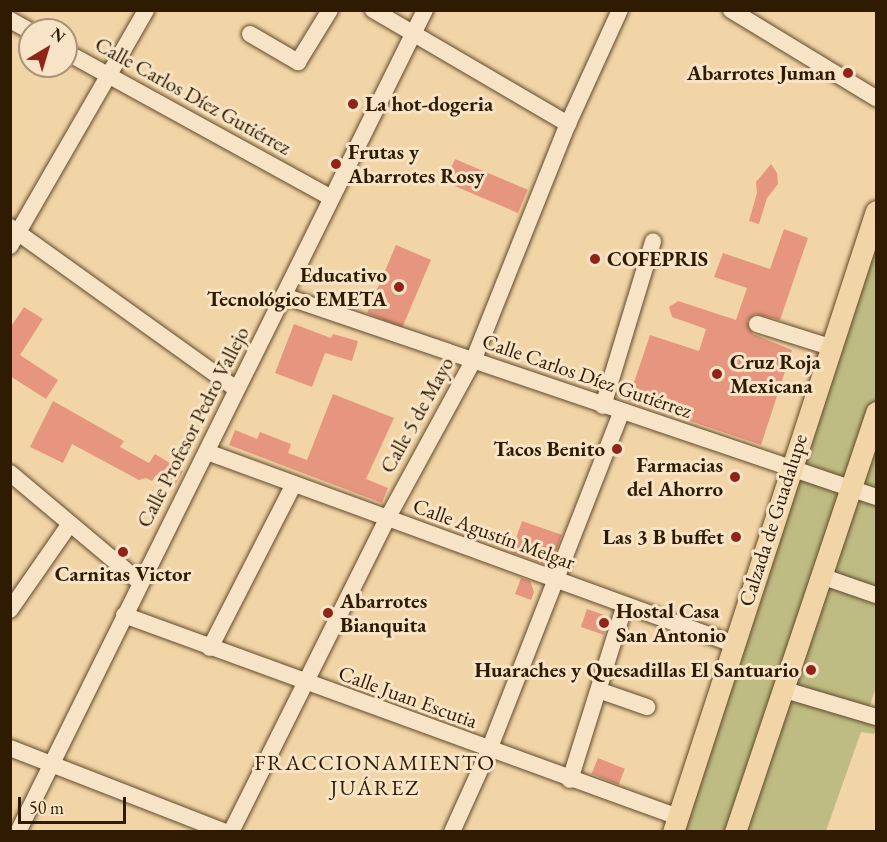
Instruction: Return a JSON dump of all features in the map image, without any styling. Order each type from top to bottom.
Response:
[{"type":"main road","name":"Calzada de Guadalupe","points":[[676,824],[876,210]]},
{"type":"main road","points":[[735,831],[785,690],[849,488],[876,412]]},
{"type":"street","points":[[146,10],[13,235],[236,389]]},
{"type":"street","points":[[250,34],[298,62],[330,10]]},
{"type":"street","points":[[373,10],[568,124]]},
{"type":"street","name":"Calle Profesor Pedro Vallejo","points":[[18,831],[284,296],[330,197],[425,10]]},
{"type":"street","name":"Calle 5 de Mayo","points":[[231,831],[387,519],[473,361],[568,124],[620,10]]},
{"type":"street","points":[[731,10],[876,98]]},
{"type":"street","name":"Calle Carlos Díez Gutiérrez","points":[[78,59],[330,197]]},
{"type":"street","points":[[603,406],[653,241]]},
{"type":"street","name":"Calle Carlos Díez Gutiérrez","points":[[284,296],[621,413],[791,466],[876,496]]},
{"type":"street","points":[[757,324],[830,347]]},
{"type":"street","points":[[452,831],[489,750],[621,413]]},
{"type":"street","name":"Calle Agustín Melgar","points":[[207,452],[733,644]]},
{"type":"street","points":[[11,474],[69,525],[140,582]]},
{"type":"street","points":[[210,648],[294,484]]},
{"type":"street","points":[[10,610],[69,525]]},
{"type":"street","points":[[822,576],[876,595]]},
{"type":"street","points":[[570,780],[601,691],[625,605]]},
{"type":"street","name":"Calle Juan Escutia","points":[[124,615],[305,684],[570,780],[676,824]]},
{"type":"street","points":[[785,690],[876,717]]},
{"type":"street","points":[[601,691],[647,708]]},
{"type":"street","points":[[10,748],[225,831]]},
{"type":"shaded area","points":[[876,244],[876,687],[867,714],[785,690],[730,831],[681,832]]},
{"type":"shaded area","points":[[787,694],[876,722],[876,729],[874,734],[861,732],[826,831],[745,832]]},
{"type":"building","points":[[455,159],[528,190],[518,213],[445,182]]},
{"type":"building","points":[[771,164],[777,173],[778,184],[767,198],[759,224],[749,221],[757,193],[756,182]]},
{"type":"building","name":"Cruz Roja Mexicana","points":[[784,229],[808,238],[780,320],[755,314],[747,321],[753,334],[792,350],[761,445],[628,400],[650,335],[699,351],[706,329],[672,317],[669,307],[678,301],[736,320],[747,288],[714,277],[723,253],[770,269]]},
{"type":"building","name":"Educativo Tecnológico EMETA","points":[[396,245],[431,260],[402,328],[367,313]]},
{"type":"building","points":[[24,307],[43,319],[20,355],[58,380],[46,399],[10,376],[10,328]]},
{"type":"building","points":[[294,324],[331,338],[333,334],[358,341],[352,361],[325,353],[312,387],[275,373]]},
{"type":"building","points":[[333,394],[394,418],[366,479],[388,488],[382,503],[229,445],[235,430],[257,439],[260,432],[291,444],[288,453],[307,460]]},
{"type":"building","points":[[53,401],[124,441],[120,447],[149,463],[155,454],[183,471],[175,485],[156,475],[152,481],[146,478],[139,480],[72,444],[63,463],[30,447]]},
{"type":"building","points":[[522,521],[562,535],[551,566],[511,552]]},
{"type":"building","points":[[521,578],[530,581],[534,592],[531,600],[515,594]]},
{"type":"building","name":"Hostal Casa San Antonio","points":[[587,609],[610,617],[604,635],[581,627]]},
{"type":"building","points":[[598,758],[625,769],[619,785],[592,774]]},
{"type":"place","name":"Abarrotes Juman","points":[[848,73]]},
{"type":"place","name":"La hot-dogeria","points":[[353,104]]},
{"type":"place","name":"Frutas y Abarrotes Rosy","points":[[336,164]]},
{"type":"place","name":"COFEPRIS","points":[[595,259]]},
{"type":"place","name":"Educativo Tecnológico EMETA","points":[[399,287]]},
{"type":"place","name":"Cruz Roja Mexicana","points":[[717,374]]},
{"type":"place","name":"Tacos Benito","points":[[617,449]]},
{"type":"place","name":"Farmacias del Ahorro","points":[[735,477]]},
{"type":"place","name":"Las 3 B buffet","points":[[736,537]]},
{"type":"place","name":"Carnitas Victor","points":[[123,552]]},
{"type":"place","name":"Abarrotes Bianquita","points":[[328,613]]},
{"type":"place","name":"Hostal Casa San Antonio","points":[[604,623]]},
{"type":"place","name":"Huaraches y Quesadillas El Santuario","points":[[811,670]]},
{"type":"district","name":"FRACCIONAMIENTO JUÁREZ","points":[[375,774]]}]
